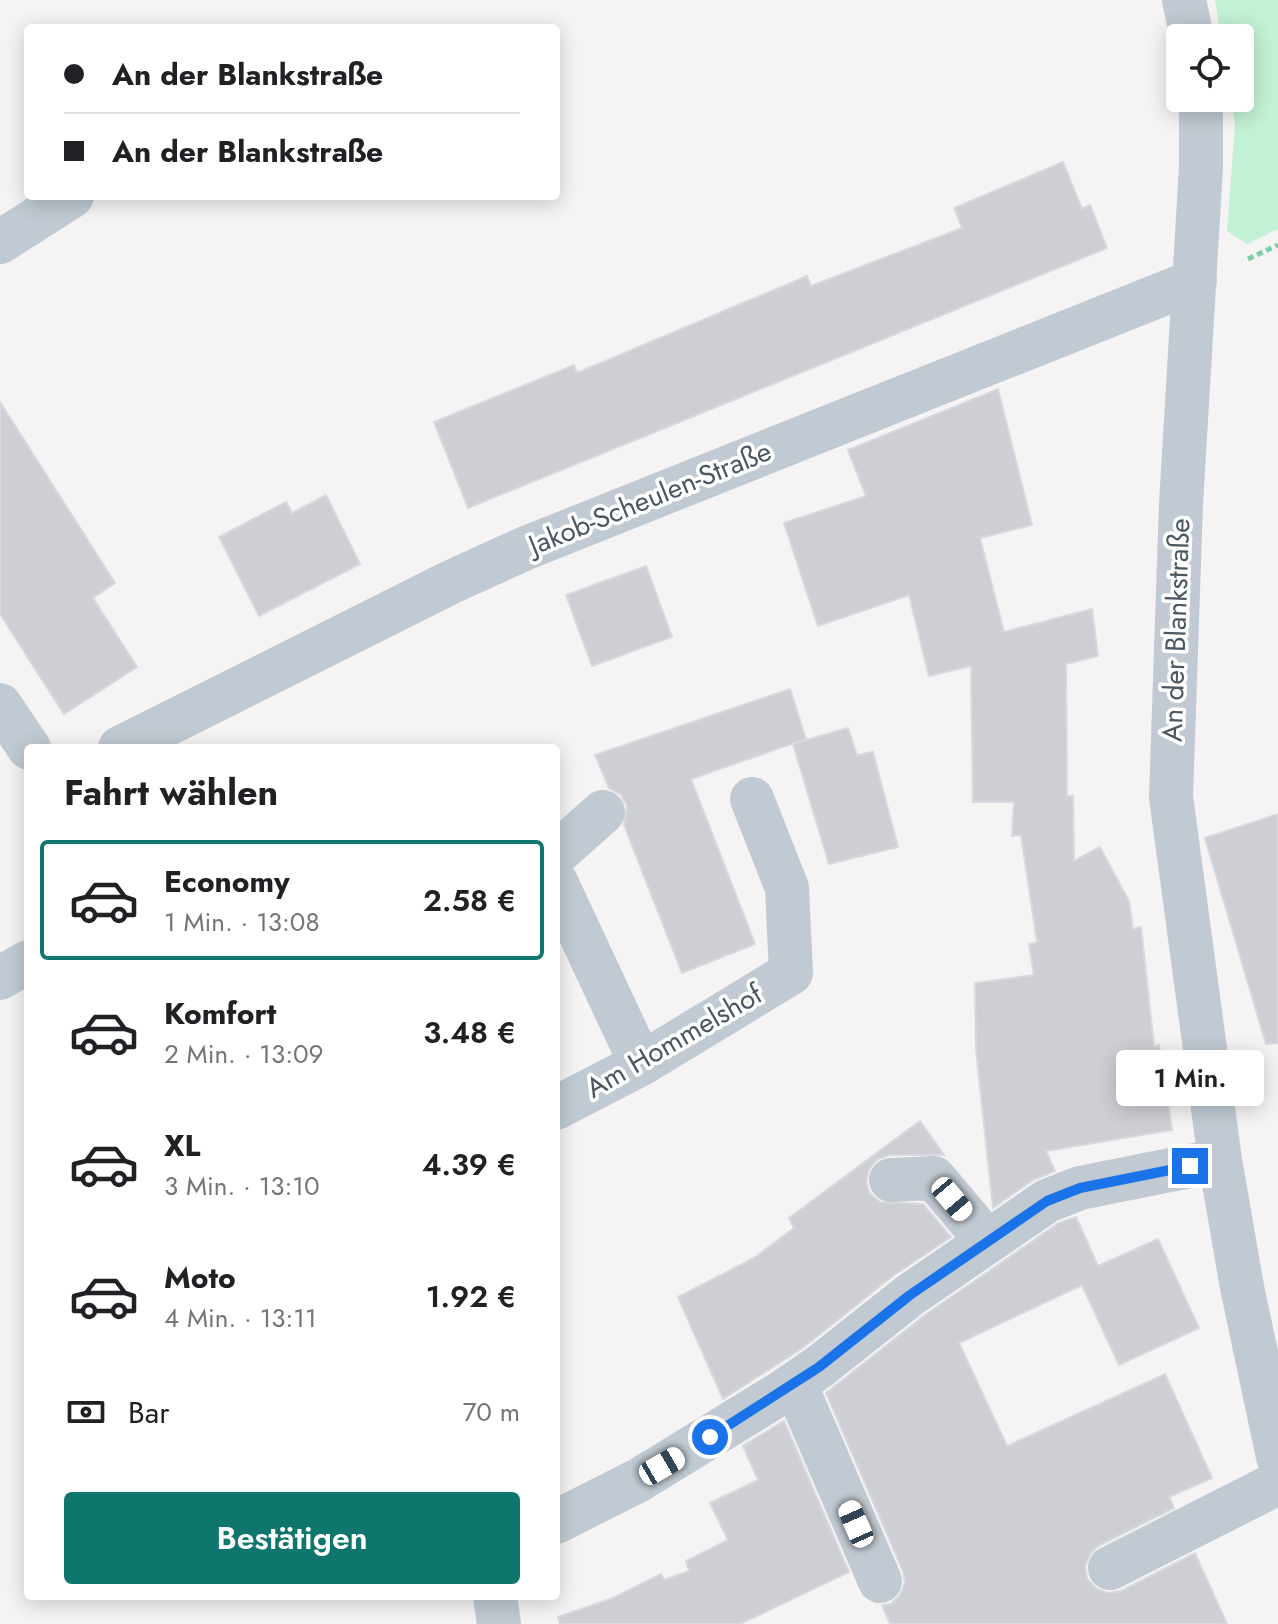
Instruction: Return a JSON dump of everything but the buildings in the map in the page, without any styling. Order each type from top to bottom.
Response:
[{"type":"street","points":[[1184,0],[1189,24]]},
{"type":"street","name":"An der Blankstraße","points":[[1202,112],[1181,504],[1171,797],[1220,1160],[1242,1287],[1276,1435]]},
{"type":"street","points":[[0,242],[66,200]]},
{"type":"street","name":"Jakob-Scheulen-Straße","points":[[128,744],[434,590],[526,548],[1195,281]]},
{"type":"street","points":[[0,705],[26,744]]},
{"type":"street","name":"Am Hommelshof","points":[[560,1106],[641,1064],[791,973],[787,888],[752,799]]},
{"type":"street","points":[[560,850],[603,812]]},
{"type":"street","points":[[560,891],[641,1064]]},
{"type":"street","points":[[0,978],[24,964]]},
{"type":"street","points":[[560,1520],[686,1453],[795,1384],[910,1295],[1047,1201],[1072,1191],[1220,1160]]},
{"type":"street","points":[[891,1180],[934,1178],[987,1241]]},
{"type":"street","points":[[795,1384],[880,1581]]},
{"type":"street","points":[[1110,1568],[1278,1483]]},
{"type":"street","points":[[496,1600],[499,1624]]},
{"type":"green space","points":[[1215,0],[1278,0],[1278,229],[1247,244],[1227,231],[1235,125],[1233,112],[1254,112],[1254,24],[1219,24]]},
{"type":"route","points":[[710,1437],[819,1367],[874,1321],[1047,1201],[1080,1188],[1190,1166]]}]
